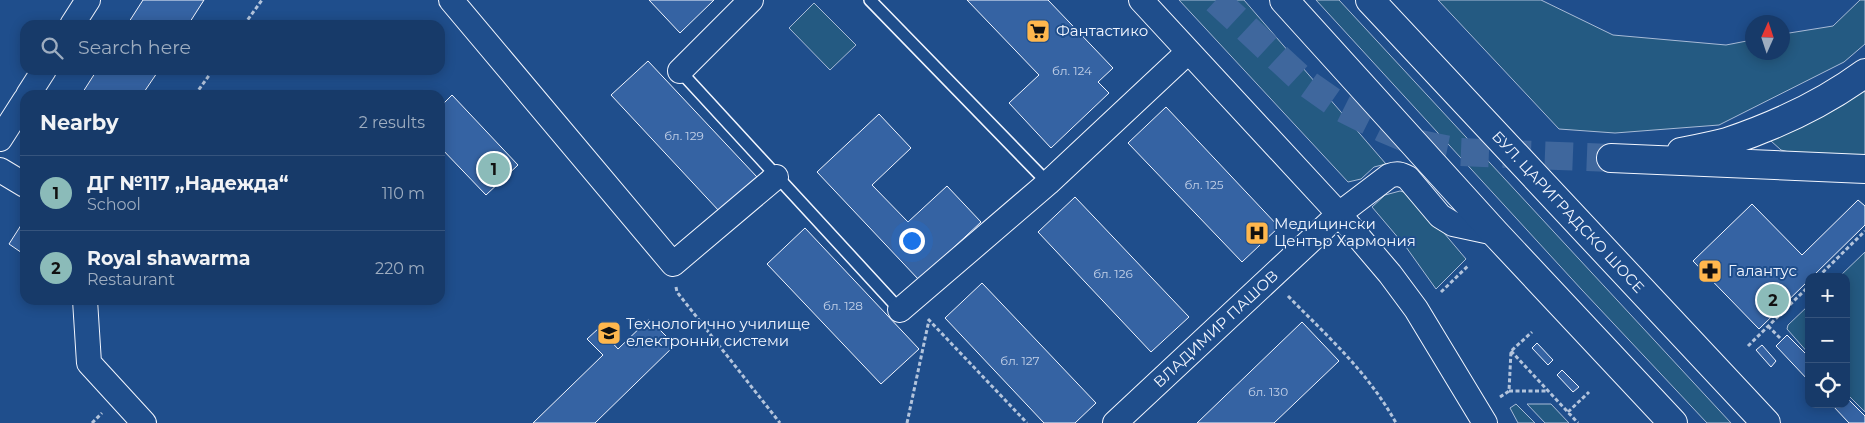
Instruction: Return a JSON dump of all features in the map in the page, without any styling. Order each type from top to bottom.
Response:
[{"type":"highway","points":[[1284,0],[1495,233],[1673,423]]},
{"type":"highway","name":"БУЛ. ЦАРИГРАДСКО ШОСЕ","points":[[1370,0],[1766,423]]},
{"type":"highway","points":[[1648,160],[1726,142],[1782,120],[1844,88],[1865,73]]},
{"type":"highway","points":[[1611,158],[1865,170]]},
{"type":"street","points":[[75,20],[88,0]]},
{"type":"street","points":[[451,0],[673,264],[776,177]]},
{"type":"street","points":[[680,72],[751,0]]},
{"type":"street","points":[[1141,0],[1339,214],[1390,274],[1416,309],[1485,423]]},
{"type":"street","points":[[905,305],[1048,183],[1188,52]]},
{"type":"street","points":[[31,90],[41,75]]},
{"type":"street","points":[[0,139],[20,108]]},
{"type":"street","points":[[0,170],[20,182]]},
{"type":"street","name":"ВЛАДИМИР ПАШОВ","points":[[1115,423],[1339,214],[1389,176],[1396,173],[1403,174],[1440,216],[1452,224],[1495,233]]},
{"type":"street","points":[[85,305],[89,363],[144,423]]},
{"type":"lane","points":[[870,0],[1048,183]]},
{"type":"lane","points":[[680,72],[776,177],[905,305]]},
{"type":"path","points":[[248,20],[262,0]]},
{"type":"path","points":[[199,90],[209,75]]},
{"type":"path","points":[[1822,273],[1865,231]]},
{"type":"path","points":[[673,264],[677,292],[780,423]]},
{"type":"path","points":[[1441,292],[1469,265]]},
{"type":"path","points":[[1270,278],[1354,363],[1382,399],[1396,423]]},
{"type":"path","points":[[1748,346],[1805,290]]},
{"type":"path","points":[[905,305],[929,320],[1028,423]]},
{"type":"path","points":[[906,423],[929,320]]},
{"type":"path","points":[[1768,326],[1782,340]]},
{"type":"path","points":[[1509,391],[1511,351],[1532,332]]},
{"type":"path","points":[[1511,351],[1578,423]]},
{"type":"path","points":[[1500,396],[1509,391],[1549,391]]},
{"type":"path","points":[[1568,412],[1589,392]]},
{"type":"shaded area","points":[[1179,0],[1244,0],[1386,164],[1374,167],[1361,179],[1348,182]]},
{"type":"shaded area","points":[[1316,0],[1339,0],[1731,423],[1707,423],[1582,290]]},
{"type":"shaded area","points":[[1438,0],[1541,0],[1613,35],[1726,45],[1745,41],[1745,60],[1790,60],[1790,33],[1833,26],[1860,0],[1865,0],[1865,44],[1844,62],[1719,125],[1615,133],[1559,129]]},
{"type":"shaded area","points":[[814,3],[856,45],[830,70],[789,28]]},
{"type":"shaded area","points":[[1865,89],[1865,156],[1789,152],[1781,150],[1771,141],[1772,139]]},
{"type":"shaded area","points":[[1400,191],[1411,194],[1466,259],[1436,289],[1406,247],[1372,207],[1385,195]]},
{"type":"shaded area","points":[[1865,252],[1865,412],[1850,397],[1850,273],[1843,273]]},
{"type":"shaded area","points":[[1805,309],[1805,349],[1787,329],[1788,325]]},
{"type":"shaded area","points":[[1516,404],[1535,423],[1518,423],[1510,408]]},
{"type":"shaded area","points":[[1527,404],[1551,404],[1569,423],[1545,423]]},
{"type":"building","points":[[143,0],[204,0],[191,20],[130,20]]},
{"type":"building","points":[[649,0],[714,0],[680,33]]},
{"type":"building","points":[[967,0],[1048,0],[1113,68],[1098,82],[1109,93],[1051,148],[1009,103],[1039,75]]},
{"type":"building","points":[[648,61],[757,177],[720,212],[611,95]]},
{"type":"building","points":[[94,75],[156,75],[145,90],[84,90]]},
{"type":"building","points":[[452,95],[518,165],[486,195],[445,152],[445,102]]},
{"type":"building","points":[[1166,107],[1279,227],[1242,262],[1128,143]]},
{"type":"building","points":[[879,114],[911,148],[872,185],[908,222],[947,186],[981,222],[919,280],[817,172]]},
{"type":"building","points":[[1075,197],[1189,317],[1151,352],[1038,232]]},
{"type":"building","points":[[1858,200],[1865,206],[1865,225],[1816,273],[1805,273],[1805,284],[1759,329],[1693,261],[1752,204],[1802,255]]},
{"type":"building","points":[[20,227],[20,252],[9,244]]},
{"type":"building","points":[[805,228],[919,349],[881,384],[767,264]]},
{"type":"building","points":[[982,283],[1096,403],[1075,423],[1044,423],[945,318]]},
{"type":"building","points":[[649,319],[675,345],[595,423],[533,423],[603,355],[587,339],[599,328],[618,349]]},
{"type":"building","points":[[1302,322],[1339,361],[1274,423],[1197,423]]},
{"type":"building","points":[[1787,335],[1805,353],[1805,377],[1776,346]]},
{"type":"building","points":[[1537,343],[1553,360],[1548,365],[1532,348]]},
{"type":"building","points":[[1762,345],[1776,361],[1771,367],[1756,350]]},
{"type":"building","points":[[1562,370],[1579,387],[1573,392],[1557,375]]},
{"type":"building","points":[[1850,401],[1865,416],[1865,423],[1849,423],[1835,408],[1850,408]]},
{"type":"tunnel","points":[[1216,0],[1302,80],[1342,108],[1420,144],[1459,152],[1611,158]]},
{"type":"place","name":"Фантастико","points":[[1038,31]]},
{"type":"place","name":"ДГ №117 „Надежда“","points":[[494,169]]},
{"type":"place","name":"Медицински Център Хармония","points":[[1257,233]]},
{"type":"place","name":"Галантус","points":[[1710,271]]},
{"type":"place","name":"Royal shawarma","points":[[1773,300]]},
{"type":"place","name":"Технологично училище електронни системи","points":[[609,333]]}]
